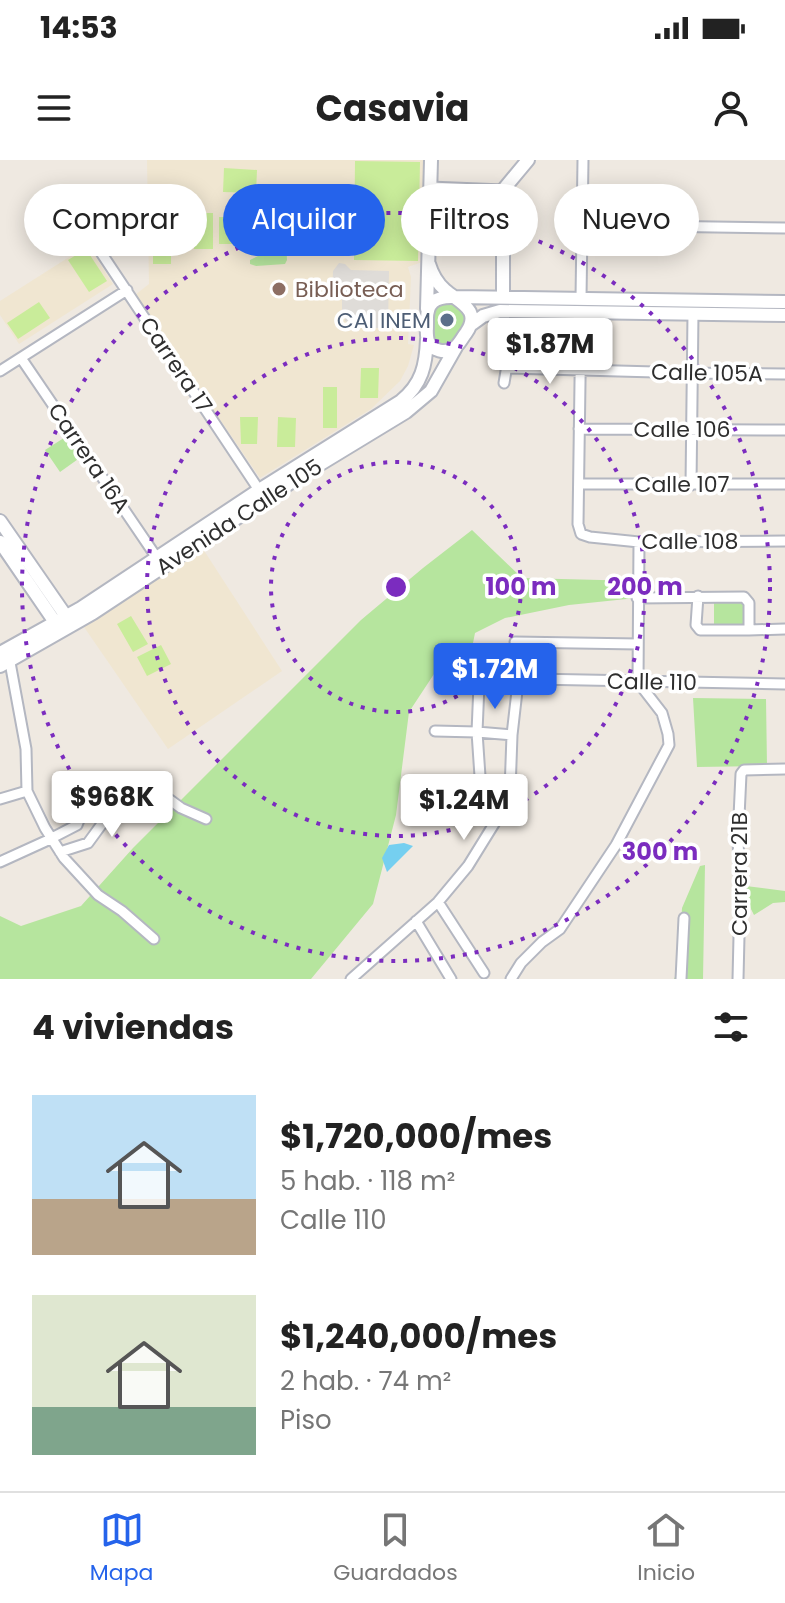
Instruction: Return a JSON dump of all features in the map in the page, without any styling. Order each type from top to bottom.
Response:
[{"type":"main road","points":[[430,184],[431,160]]},
{"type":"main road","points":[[508,184],[528,160]]},
{"type":"main road","points":[[429,256],[427,339],[439,351],[456,347],[472,324],[483,316],[500,311],[581,305],[785,302]]},
{"type":"main road","points":[[503,256],[503,297]]},
{"type":"main road","points":[[429,264],[437,281],[467,308],[472,324]]},
{"type":"main road","points":[[427,312],[434,301],[445,297],[503,297],[693,313],[785,315]]},
{"type":"main road","name":"Avenida Calle 105","points":[[4,657],[64,624],[259,490],[406,397],[423,373],[427,339]]},
{"type":"main road","name":"Avenida Calle 105","points":[[64,624],[93,613],[299,477],[406,412],[431,391],[456,347]]},
{"type":"main road","points":[[0,521],[64,624]]},
{"type":"main road","points":[[0,542],[64,624]]},
{"type":"street","points":[[583,160],[583,184]]},
{"type":"street","points":[[699,227],[785,228]]},
{"type":"street","name":"Carrera 17","points":[[104,256],[259,490]]},
{"type":"street","points":[[579,484],[582,256]]},
{"type":"street","points":[[0,371],[127,290]]},
{"type":"street","points":[[691,485],[693,313]]},
{"type":"street","name":"Carrera 16A","points":[[21,358],[157,558]]},
{"type":"street","name":"Calle 105A","points":[[504,383],[508,368],[785,374]]},
{"type":"street","name":"Calle 106","points":[[579,429],[785,430]]},
{"type":"street","name":"Calle 107","points":[[579,484],[785,484]]},
{"type":"street","name":"Calle 108","points":[[579,484],[578,524],[581,534],[586,537],[639,542],[785,541]]},
{"type":"street","points":[[511,979],[521,963],[560,929],[616,845],[669,745],[662,713],[638,682],[639,542]]},
{"type":"street","points":[[698,596],[696,625],[700,630],[785,629]]},
{"type":"street","points":[[637,598],[744,597],[749,603],[749,630]]},
{"type":"street","points":[[515,642],[638,644]]},
{"type":"street","points":[[4,657],[26,749],[27,791],[50,839],[98,895],[154,939]]},
{"type":"street","name":"Calle 110","points":[[512,735],[517,691],[525,681],[534,679],[785,684]]},
{"type":"street","points":[[479,685],[477,732],[481,791]]},
{"type":"street","points":[[351,979],[438,902],[468,866],[502,811],[510,791],[512,735],[435,731]]},
{"type":"street","name":"Carrera 21B","points":[[738,979],[741,774],[744,770],[785,769]]},
{"type":"street","points":[[60,852],[88,843],[134,780],[144,781],[181,808],[206,819]]},
{"type":"street","points":[[0,799],[27,791]]},
{"type":"street","points":[[0,862],[78,822],[76,797]]},
{"type":"street","points":[[438,902],[484,973]]},
{"type":"street","points":[[681,979],[684,918]]},
{"type":"street","points":[[416,921],[451,979]]},
{"type":"shaded area","points":[[147,160],[424,160],[424,184],[401,184],[401,256],[422,256],[422,262],[408,267],[411,277],[408,344],[414,345],[400,381],[371,409],[260,478],[135,295],[149,284],[149,256],[207,256],[207,184],[147,184]]},
{"type":"shaded area","points":[[71,256],[95,256],[113,284],[19,344],[0,315],[0,301]]},
{"type":"shaded area","points":[[339,263],[351,270],[389,271],[388,328],[348,328],[342,298],[332,298],[333,271]]},
{"type":"shaded area","points":[[203,549],[282,671],[168,749],[84,627]]},
{"type":"green space","points":[[355,161],[420,162],[420,184],[401,184],[401,256],[418,256],[418,261],[354,260],[354,256],[385,256],[385,184],[355,184]]},
{"type":"green space","points":[[224,168],[257,170],[256,184],[223,184]]},
{"type":"green space","points":[[207,213],[213,213],[213,249],[207,249]]},
{"type":"green space","points":[[219,217],[223,217],[223,244],[219,244]]},
{"type":"green space","points":[[75,256],[91,256],[107,281],[89,292],[68,260]]},
{"type":"green space","points":[[153,256],[171,256],[171,264],[153,264]]},
{"type":"green space","points":[[258,256],[287,256],[287,260],[285,264],[256,266],[250,264],[250,260]]},
{"type":"green space","points":[[39,302],[50,318],[18,339],[7,323]]},
{"type":"green space","points":[[451,302],[459,305],[465,323],[455,342],[440,347],[432,334],[433,307]]},
{"type":"green space","points":[[361,368],[379,368],[378,398],[360,398]]},
{"type":"green space","points":[[323,387],[337,387],[337,428],[323,428]]},
{"type":"green space","points":[[240,417],[258,417],[257,444],[241,444]]},
{"type":"green space","points":[[278,417],[296,418],[295,447],[277,447]]},
{"type":"green space","points":[[67,436],[81,457],[60,472],[45,450]]},
{"type":"green space","points":[[472,530],[522,578],[640,581],[636,598],[569,605],[505,618],[475,633],[468,668],[434,674],[409,712],[396,815],[373,904],[311,979],[0,979],[0,916],[21,926],[81,906],[133,848],[361,620]]},
{"type":"green space","points":[[714,596],[747,597],[747,629],[714,629]]},
{"type":"green space","points":[[131,616],[148,644],[133,652],[117,624]]},
{"type":"green space","points":[[161,645],[171,664],[147,676],[137,657]]},
{"type":"green space","points":[[693,698],[766,699],[767,766],[697,767]]},
{"type":"green space","points":[[705,865],[703,979],[674,979],[678,971],[682,908],[700,866]]},
{"type":"green space","points":[[746,886],[785,891],[785,902],[773,903],[754,915],[747,901]]},
{"type":"water","points":[[404,843],[413,846],[387,872],[382,858],[389,845]]},
{"type":"place","name":"Biblioteca","points":[[279,289]]},
{"type":"place","name":"CAI INEM","points":[[447,320]]}]
